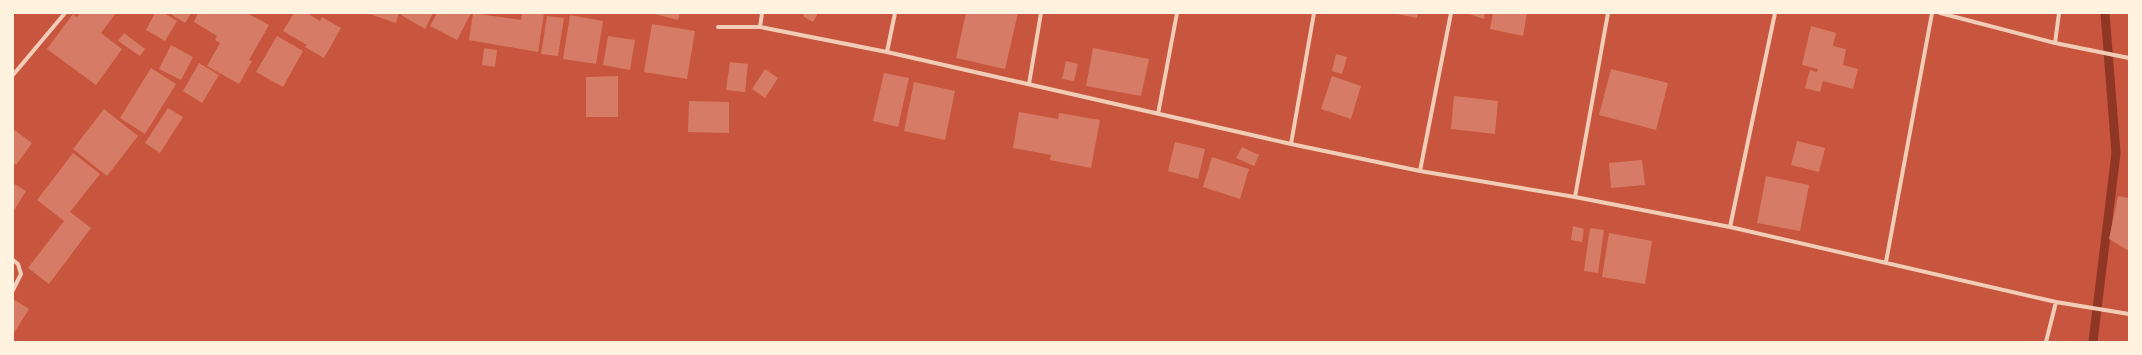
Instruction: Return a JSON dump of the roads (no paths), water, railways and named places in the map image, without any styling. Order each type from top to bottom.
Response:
[{"type":"street","points":[[13,75],[65,13]]},
{"type":"street","points":[[760,27],[762,13]]},
{"type":"street","points":[[887,52],[895,13]]},
{"type":"street","points":[[1029,84],[1041,13]]},
{"type":"street","points":[[1158,114],[1177,13]]},
{"type":"street","points":[[1291,144],[1314,13]]},
{"type":"street","points":[[1420,171],[1451,13]]},
{"type":"street","points":[[1575,197],[1608,13]]},
{"type":"street","points":[[1730,227],[1775,13]]},
{"type":"street","points":[[1886,262],[1932,13]]},
{"type":"street","points":[[1940,13],[2054,43],[2129,58]]},
{"type":"street","points":[[2054,43],[2059,13]]},
{"type":"street","points":[[718,27],[760,27],[887,52],[1291,144],[1420,171],[1575,197],[1730,227],[2056,302],[2129,314]]},
{"type":"street","points":[[13,260],[18,264],[21,274],[13,290]]},
{"type":"street","points":[[2046,342],[2056,302]]},
{"type":"waterway","points":[[2093,342],[2116,153],[2105,13]]}]
